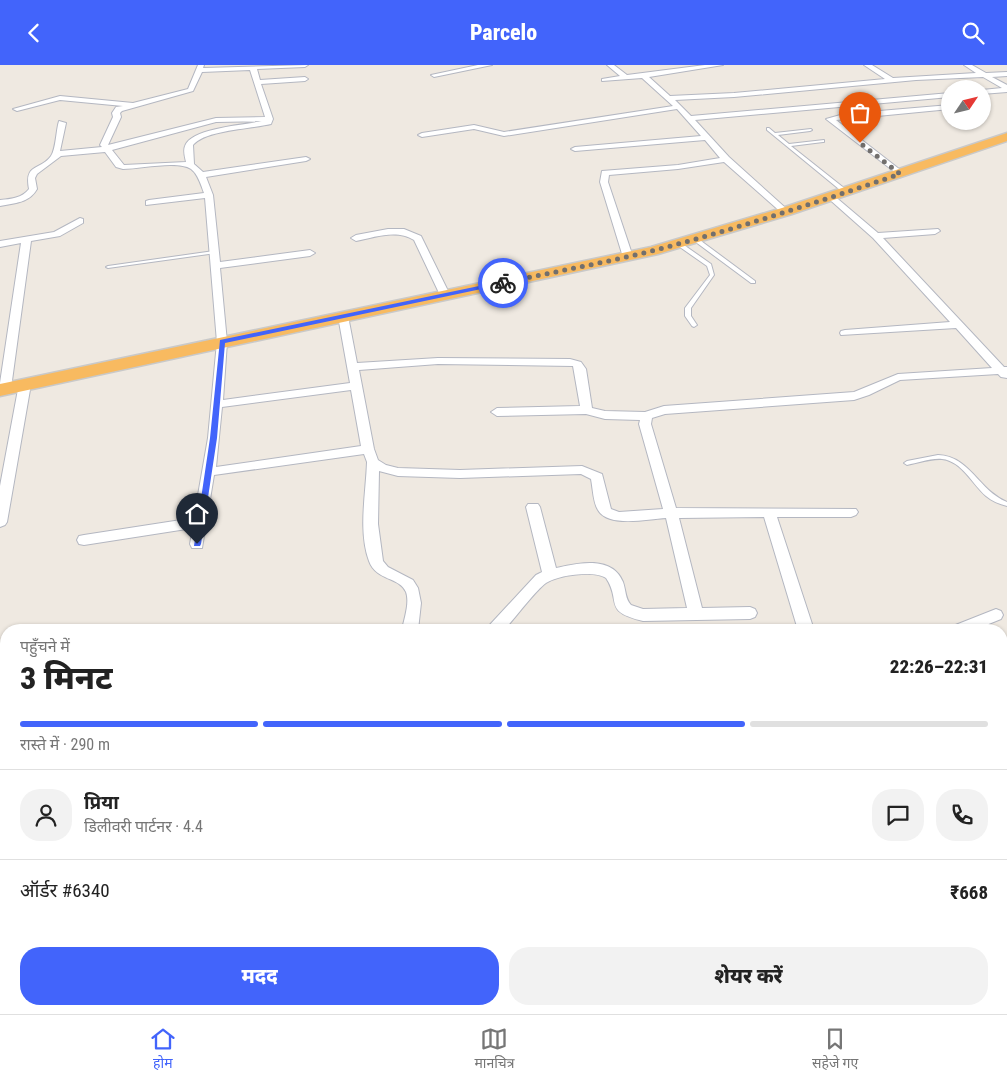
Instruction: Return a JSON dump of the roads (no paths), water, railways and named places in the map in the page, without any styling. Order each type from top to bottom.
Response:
[{"type":"highway","points":[[3,389],[628,257],[786,212],[1007,137]]},
{"type":"street","points":[[197,544],[218,404],[222,342],[209,195],[200,175],[190,165],[123,167],[104,145],[119,109],[133,104],[186,93],[193,87],[200,68],[253,68],[304,65]]},
{"type":"street","points":[[437,65],[446,72]]},
{"type":"street","points":[[434,75],[486,65]]},
{"type":"street","points":[[610,65],[625,77]]},
{"type":"street","points":[[604,80],[720,65]]},
{"type":"street","points":[[868,66],[882,65]]},
{"type":"street","points":[[967,65],[1007,89]]},
{"type":"street","points":[[868,66],[918,97],[933,109]]},
{"type":"street","points":[[253,68],[269,119]]},
{"type":"street","points":[[670,98],[729,96],[892,80],[1007,74]]},
{"type":"street","points":[[646,75],[645,78],[680,107],[726,159],[786,212]]},
{"type":"street","points":[[257,82],[305,79]]},
{"type":"street","points":[[991,91],[1007,89]]},
{"type":"street","points":[[689,118],[941,96]]},
{"type":"street","points":[[17,109],[60,98],[133,104]]},
{"type":"street","points":[[422,135],[474,127],[491,133],[504,134],[680,107]]},
{"type":"street","points":[[900,174],[830,119],[844,116],[941,108]]},
{"type":"street","points":[[0,203],[28,196],[33,189],[31,178],[33,173],[55,157],[69,152],[106,149],[203,122],[228,119],[269,119]]},
{"type":"street","points":[[190,165],[189,145],[192,141],[211,133],[263,124],[269,119]]},
{"type":"street","points":[[55,157],[62,123]]},
{"type":"street","points":[[575,149],[706,138]]},
{"type":"street","points":[[200,175],[306,159]]},
{"type":"street","points":[[628,257],[604,182],[605,173],[678,167],[726,159]]},
{"type":"street","points":[[149,203],[209,195]]},
{"type":"street","points":[[839,195],[1005,373]]},
{"type":"street","points":[[0,244],[26,241],[57,234],[80,221]]},
{"type":"street","points":[[876,236],[935,231]]},
{"type":"street","points":[[356,238],[395,233],[413,235],[418,239],[445,295]]},
{"type":"street","points":[[3,389],[26,241]]},
{"type":"street","points":[[215,266],[310,253]]},
{"type":"street","points":[[343,316],[370,455],[372,537],[377,563],[382,572],[404,582],[412,588],[414,601],[411,624]]},
{"type":"street","points":[[845,333],[959,325]]},
{"type":"street","points":[[354,367],[447,361],[570,361],[580,369],[586,410]]},
{"type":"street","points":[[497,412],[586,410],[604,415],[646,416],[664,410],[854,396],[866,393],[886,381],[898,377],[1005,373]]},
{"type":"street","points":[[0,522],[24,384]]},
{"type":"street","points":[[218,404],[357,386]]},
{"type":"street","points":[[646,416],[645,424],[671,513],[696,614]]},
{"type":"street","points":[[208,473],[370,455]]},
{"type":"street","points":[[370,455],[382,468],[398,473],[582,470],[596,477],[603,507],[611,515],[618,517],[671,513],[851,512]]},
{"type":"street","points":[[533,507],[550,574]]},
{"type":"street","points":[[769,512],[804,624]]},
{"type":"street","points":[[84,540],[201,522]]},
{"type":"street","points":[[501,624],[541,579],[550,574],[590,569],[607,570],[613,576],[623,609],[631,613],[643,615],[750,613]]},
{"type":"street","points":[[973,624],[996,615]]},
{"type":"lane","points":[[768,129],[839,195]]},
{"type":"lane","points":[[774,134],[810,130]]},
{"type":"lane","points":[[787,145],[823,141]]},
{"type":"lane","points":[[687,241],[753,282]]},
{"type":"lane","points":[[687,241],[712,269],[712,275],[688,308],[688,316],[694,325]]},
{"type":"lane","points":[[108,267],[214,251]]},
{"type":"lane","points":[[907,463],[941,456],[951,458],[959,463],[986,494],[1007,504]]}]
